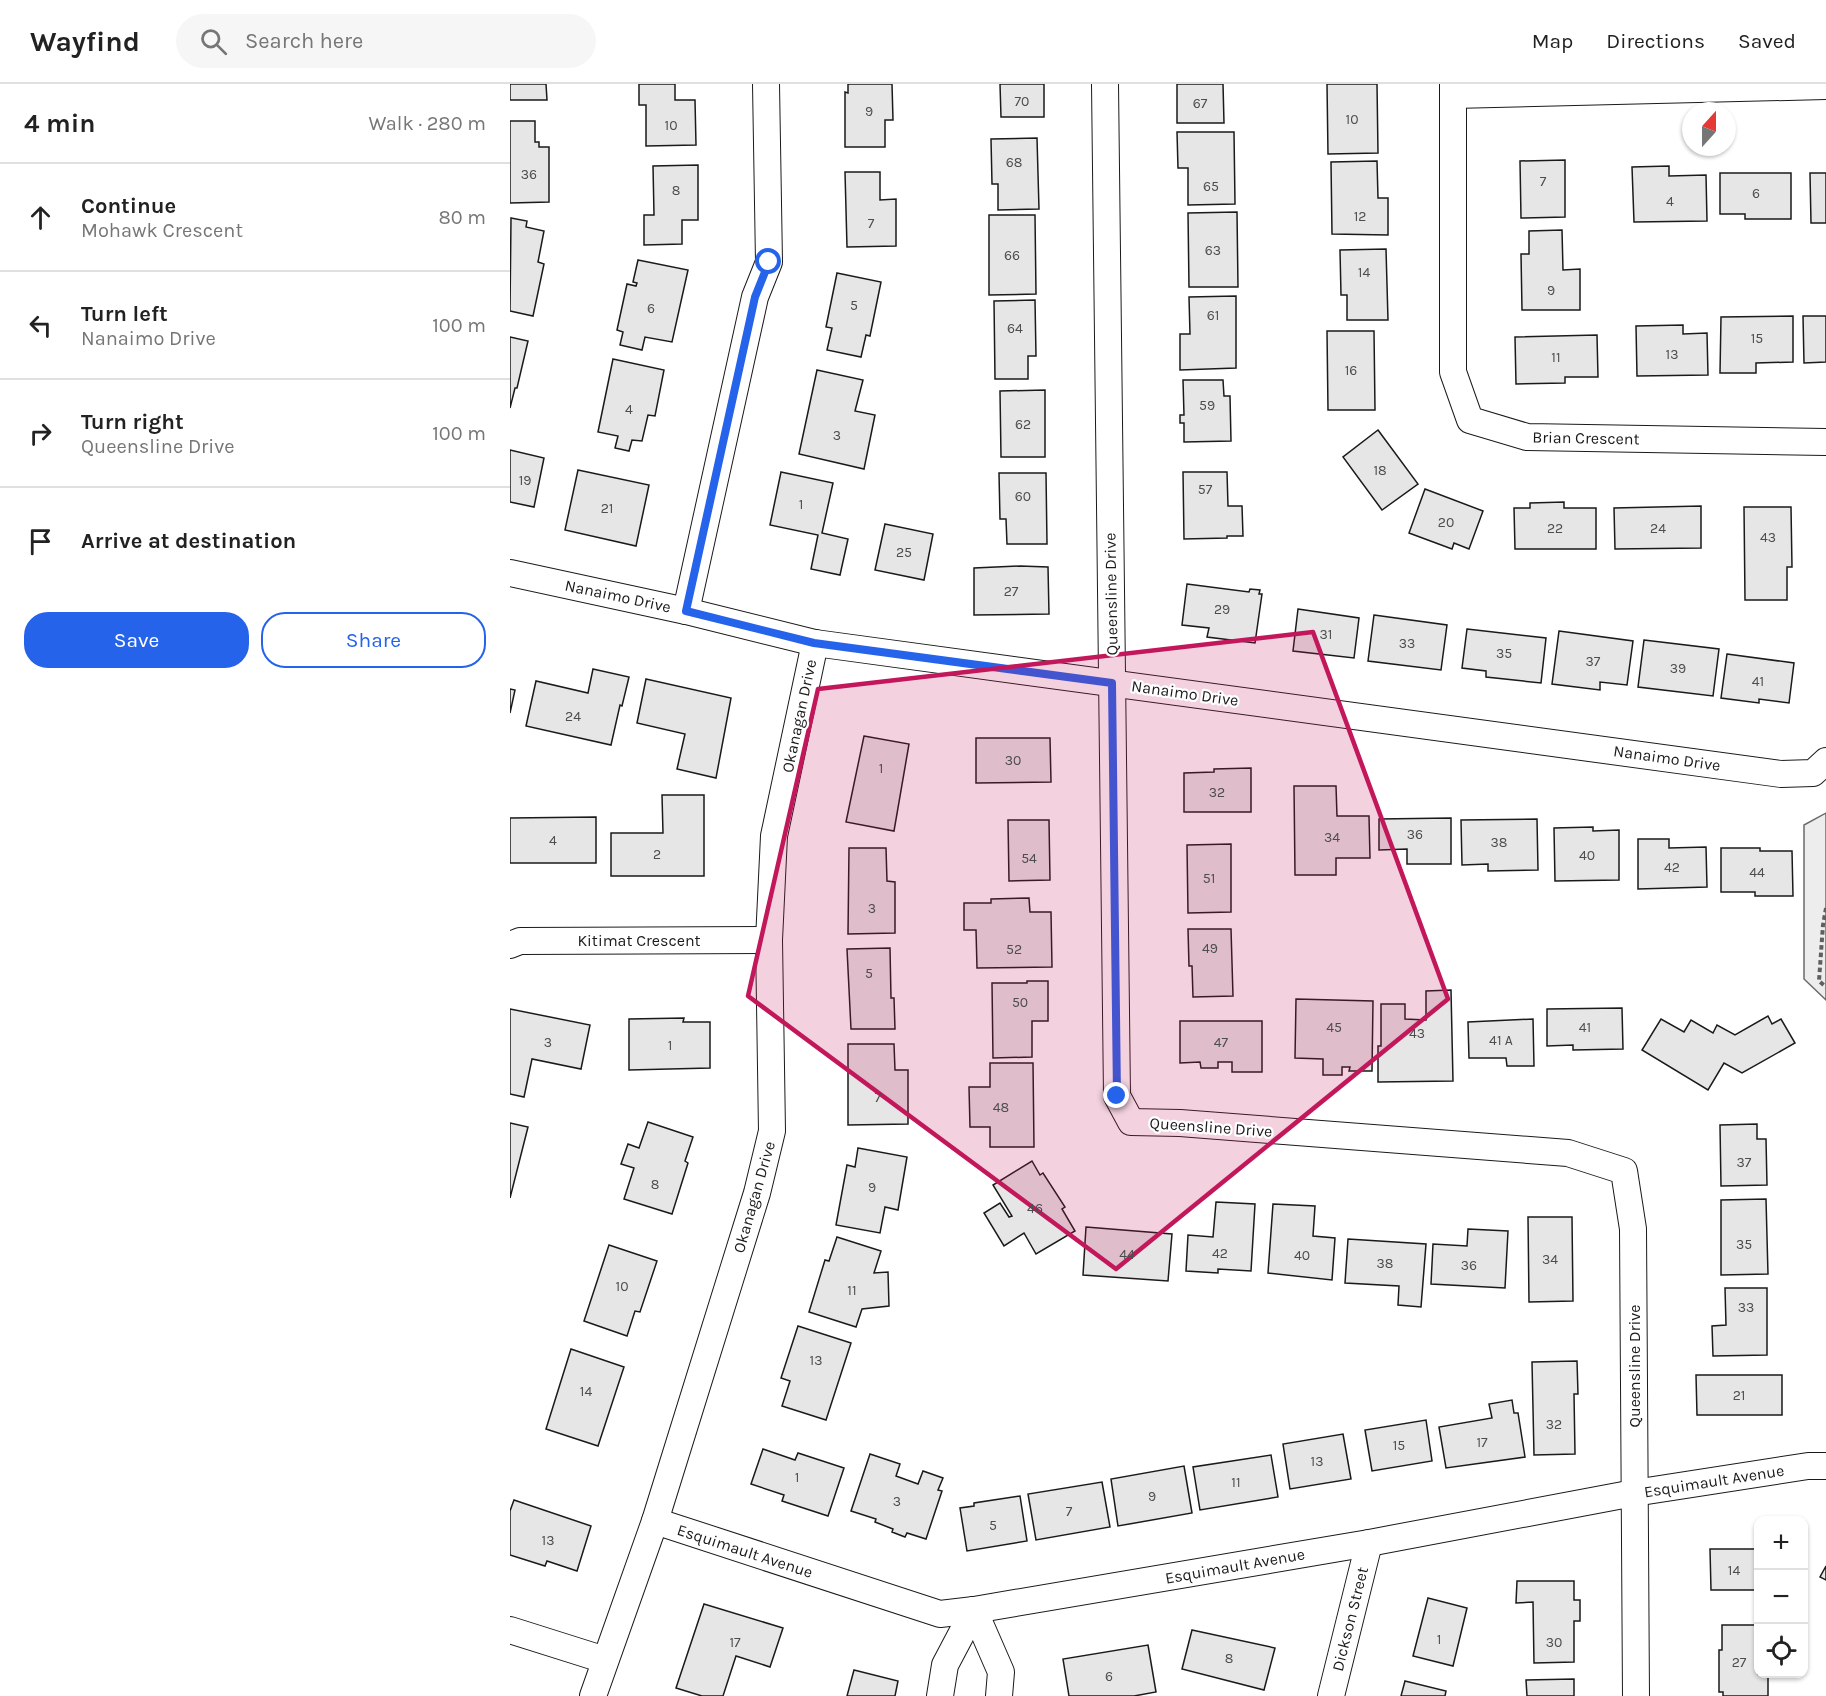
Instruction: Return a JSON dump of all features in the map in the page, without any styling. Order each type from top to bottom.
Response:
[{"type":"street","points":[[686,611],[755,297],[769,262],[766,84]]},
{"type":"street","name":"Queensline Drive","points":[[1105,84],[1117,1096],[1131,1122],[1180,1123],[1568,1153],[1624,1171],[1633,1229],[1636,1696]]},
{"type":"street","points":[[1453,89],[1826,86]]},
{"type":"street","name":"Brian Crescent","points":[[1453,89],[1453,372],[1470,420],[1527,437],[1826,442]]},
{"type":"street","name":"Nanaimo Drive","points":[[510,573],[686,611],[814,643],[1781,774],[1813,772],[1826,761]]},
{"type":"street","name":"Okanagan Drive","points":[[593,1696],[655,1521],[757,1193],[772,1131],[770,940],[774,836],[814,643]]},
{"type":"street","name":"Kitimat Crescent","points":[[510,945],[520,940],[770,940]]},
{"type":"street","name":"Esquimault Avenue","points":[[655,1521],[940,1614],[1369,1543],[1634,1493],[1808,1466],[1826,1466]]},
{"type":"street","name":"Dickson Street","points":[[1331,1696],[1369,1543]]},
{"type":"street","points":[[940,1696],[945,1665],[974,1610]]},
{"type":"street","points":[[974,1610],[1001,1672],[999,1696]]},
{"type":"street","points":[[510,1630],[605,1660]]},
{"type":"path","points":[[1826,908],[1819,981],[1826,987]]},
{"type":"highlighted area","points":[[1313,632],[1448,999],[1116,1269],[748,996],[818,689]]},
{"type":"shaded area","points":[[1826,813],[1826,1000],[1804,979],[1804,825]]},
{"type":"building","points":[[510,84],[546,84],[547,100],[510,100]]},
{"type":"building","points":[[639,84],[675,84],[675,100],[695,100],[696,145],[646,146],[646,105],[639,105]]},
{"type":"building","points":[[848,84],[892,84],[893,120],[885,120],[885,147],[845,147],[845,92],[848,93]]},
{"type":"building","points":[[1000,84],[1044,84],[1044,117],[1001,117]]},
{"type":"building","points":[[1177,84],[1223,84],[1224,123],[1177,123]]},
{"type":"building","points":[[1327,84],[1377,84],[1378,153],[1328,154]]},
{"type":"building","points":[[510,121],[535,121],[535,142],[539,142],[539,147],[549,147],[549,202],[510,203]]},
{"type":"building","points":[[1177,132],[1234,132],[1235,204],[1188,205],[1188,168],[1178,168]]},
{"type":"building","points":[[1037,138],[1039,209],[998,210],[998,184],[992,184],[991,139]]},
{"type":"building","points":[[1565,160],[1565,217],[1521,218],[1520,161]]},
{"type":"building","points":[[1377,161],[1378,198],[1388,198],[1388,235],[1332,234],[1331,162]]},
{"type":"building","points":[[698,165],[698,220],[682,220],[682,244],[644,245],[644,215],[654,215],[653,166]]},
{"type":"building","points":[[1669,166],[1669,176],[1706,175],[1707,221],[1634,222],[1632,167]]},
{"type":"building","points":[[845,172],[880,172],[880,200],[896,199],[896,246],[847,247]]},
{"type":"building","points":[[1720,173],[1791,173],[1791,219],[1745,219],[1745,214],[1720,214]]},
{"type":"building","points":[[1810,173],[1826,173],[1826,223],[1811,223]]},
{"type":"building","points":[[1237,212],[1238,287],[1189,287],[1188,213]]},
{"type":"building","points":[[989,215],[1035,215],[1036,294],[989,295]]},
{"type":"building","points":[[511,218],[527,221],[526,227],[544,231],[538,262],[544,264],[533,316],[510,311]]},
{"type":"building","points":[[1562,230],[1563,270],[1580,269],[1580,310],[1522,310],[1521,254],[1529,254],[1529,231]]},
{"type":"building","points":[[1386,249],[1388,320],[1347,320],[1347,295],[1341,295],[1340,250]]},
{"type":"building","points":[[638,260],[688,270],[672,342],[645,337],[642,350],[620,345],[623,332],[617,330],[627,284],[636,286],[637,283],[633,282]]},
{"type":"building","points":[[837,273],[881,282],[870,336],[866,335],[861,357],[827,350],[832,328],[826,327]]},
{"type":"building","points":[[1236,296],[1236,368],[1180,370],[1180,334],[1190,334],[1189,297]]},
{"type":"building","points":[[1035,300],[1036,356],[1028,356],[1028,379],[995,379],[994,301]]},
{"type":"building","points":[[1793,316],[1793,362],[1756,363],[1756,373],[1720,373],[1721,317]]},
{"type":"building","points":[[1803,316],[1826,316],[1826,362],[1804,363]]},
{"type":"building","points":[[1683,325],[1683,334],[1707,333],[1708,375],[1637,376],[1636,326]]},
{"type":"building","points":[[1327,331],[1374,331],[1375,410],[1328,410]]},
{"type":"building","points":[[1597,335],[1598,377],[1565,377],[1565,383],[1516,384],[1515,337]]},
{"type":"building","points":[[510,337],[528,341],[510,408]]},
{"type":"building","points":[[613,359],[664,370],[655,416],[648,415],[642,441],[632,440],[629,451],[615,448],[618,436],[598,432]]},
{"type":"building","points":[[817,370],[863,380],[855,411],[875,415],[864,469],[799,454]]},
{"type":"building","points":[[1183,380],[1223,380],[1224,396],[1230,396],[1231,441],[1184,442],[1184,423],[1180,423],[1180,415],[1184,415]]},
{"type":"building","points":[[1045,390],[1045,457],[1001,457],[1000,391]]},
{"type":"building","points":[[1378,430],[1418,484],[1382,510],[1343,457]]},
{"type":"building","points":[[510,450],[544,458],[534,507],[510,502]]},
{"type":"building","points":[[578,470],[649,485],[636,546],[565,530]]},
{"type":"building","points":[[781,472],[833,483],[822,533],[848,539],[840,575],[811,569],[818,535],[770,525]]},
{"type":"building","points":[[1183,472],[1227,472],[1228,506],[1242,506],[1243,536],[1184,539]]},
{"type":"building","points":[[999,473],[1046,473],[1047,544],[1007,544],[1006,519],[1000,519]]},
{"type":"building","points":[[1425,489],[1483,511],[1469,549],[1454,543],[1452,549],[1409,533]]},
{"type":"building","points":[[1564,502],[1564,508],[1596,508],[1596,549],[1515,549],[1514,508],[1530,508],[1530,503]]},
{"type":"building","points":[[1701,506],[1701,548],[1615,549],[1614,508]]},
{"type":"building","points":[[1744,507],[1791,507],[1792,567],[1787,567],[1787,600],[1745,600]]},
{"type":"building","points":[[885,524],[933,534],[924,580],[875,570]]},
{"type":"building","points":[[1048,567],[1049,614],[974,615],[974,568]]},
{"type":"building","points":[[1187,584],[1249,592],[1250,589],[1260,590],[1259,594],[1262,594],[1255,643],[1207,637],[1209,628],[1182,625]]},
{"type":"building","points":[[1298,609],[1359,618],[1354,658],[1293,651]]},
{"type":"building","points":[[1374,615],[1447,625],[1441,670],[1368,661]]},
{"type":"building","points":[[1467,629],[1546,638],[1541,683],[1486,677],[1486,671],[1462,668]]},
{"type":"building","points":[[1559,631],[1633,641],[1627,685],[1600,682],[1600,690],[1552,684]]},
{"type":"building","points":[[1644,640],[1719,649],[1713,696],[1638,687]]},
{"type":"building","points":[[1727,654],[1794,663],[1789,703],[1759,699],[1759,703],[1721,698]]},
{"type":"building","points":[[593,669],[629,677],[611,745],[526,726],[536,681],[588,693]]},
{"type":"building","points":[[646,679],[731,698],[716,778],[677,769],[685,734],[637,723]]},
{"type":"building","points":[[510,689],[515,690],[510,713]]},
{"type":"building","points":[[864,736],[909,744],[894,831],[846,822]]},
{"type":"building","points":[[976,738],[1050,738],[1051,782],[976,783]]},
{"type":"building","points":[[1251,768],[1251,812],[1184,812],[1184,773]]},
{"type":"building","points":[[1294,786],[1336,786],[1337,816],[1369,816],[1370,858],[1336,858],[1336,875],[1295,875]]},
{"type":"building","points":[[662,795],[704,795],[704,876],[611,876],[611,833],[663,833]]},
{"type":"building","points":[[596,817],[596,863],[510,863],[510,818]]},
{"type":"building","points":[[1451,818],[1451,864],[1407,864],[1407,849],[1379,850],[1379,819]]},
{"type":"building","points":[[1537,819],[1538,870],[1488,871],[1488,864],[1462,865],[1461,820]]},
{"type":"building","points":[[1008,820],[1049,820],[1050,880],[1009,881]]},
{"type":"building","points":[[1593,827],[1593,831],[1619,830],[1619,880],[1555,881],[1554,828]]},
{"type":"building","points":[[1638,839],[1669,839],[1669,848],[1706,847],[1707,887],[1638,889]]},
{"type":"building","points":[[1231,844],[1231,912],[1188,913],[1187,845]]},
{"type":"building","points":[[849,848],[886,848],[887,881],[895,882],[895,933],[848,934]]},
{"type":"building","points":[[1721,848],[1792,851],[1793,896],[1755,896],[1755,892],[1721,892]]},
{"type":"building","points":[[1029,898],[1030,912],[1051,912],[1052,967],[977,968],[976,930],[964,930],[964,903],[991,903],[991,899]]},
{"type":"building","points":[[1188,929],[1231,929],[1233,996],[1193,997]]},
{"type":"building","points":[[890,948],[891,998],[894,998],[895,1029],[851,1029],[847,949]]},
{"type":"building","points":[[1027,981],[1048,981],[1048,1021],[1032,1021],[1032,1057],[993,1058],[992,983],[1027,983]]},
{"type":"building","points":[[1451,990],[1453,1081],[1378,1082],[1381,1004],[1405,1004],[1405,1019],[1426,1020],[1426,991]]},
{"type":"building","points":[[1296,999],[1373,1001],[1372,1071],[1349,1071],[1350,1067],[1342,1067],[1342,1075],[1323,1075],[1323,1059],[1295,1058]]},
{"type":"building","points":[[1622,1008],[1623,1049],[1573,1050],[1573,1045],[1547,1046],[1547,1009]]},
{"type":"building","points":[[510,1009],[590,1025],[581,1069],[532,1059],[524,1097],[510,1094]]},
{"type":"building","points":[[1768,1016],[1772,1024],[1781,1019],[1795,1043],[1742,1073],[1724,1063],[1708,1090],[1642,1050],[1661,1019],[1684,1032],[1691,1020],[1713,1033],[1717,1025],[1735,1035]]},
{"type":"building","points":[[684,1018],[683,1022],[710,1022],[710,1068],[629,1070],[629,1019]]},
{"type":"building","points":[[1533,1019],[1534,1066],[1507,1066],[1506,1058],[1469,1058],[1468,1022]]},
{"type":"building","points":[[1180,1021],[1262,1021],[1262,1072],[1232,1072],[1232,1062],[1218,1062],[1218,1068],[1201,1068],[1200,1062],[1180,1063]]},
{"type":"building","points":[[848,1044],[894,1044],[895,1070],[908,1070],[908,1124],[848,1125]]},
{"type":"building","points":[[990,1063],[1033,1063],[1034,1147],[990,1147],[990,1127],[970,1127],[969,1087],[990,1087]]},
{"type":"building","points":[[648,1122],[693,1137],[685,1161],[688,1163],[672,1214],[624,1199],[634,1168],[621,1164],[628,1144],[639,1148]]},
{"type":"building","points":[[510,1123],[528,1127],[510,1198]]},
{"type":"building","points":[[1757,1124],[1757,1139],[1766,1139],[1767,1185],[1721,1186],[1720,1125]]},
{"type":"building","points":[[858,1148],[907,1157],[898,1210],[885,1207],[880,1233],[836,1225],[847,1165],[855,1167]]},
{"type":"building","points":[[1032,1161],[1040,1175],[1043,1173],[1065,1207],[1062,1209],[1075,1231],[1036,1254],[1024,1233],[1004,1246],[984,1213],[1000,1203],[1009,1217],[1012,1216],[993,1185]]},
{"type":"building","points":[[1766,1199],[1768,1274],[1721,1275],[1721,1200]]},
{"type":"building","points":[[1216,1202],[1255,1204],[1251,1271],[1218,1269],[1218,1273],[1186,1271],[1188,1235],[1213,1237]]},
{"type":"building","points":[[1273,1204],[1315,1206],[1313,1236],[1335,1238],[1332,1280],[1268,1273]]},
{"type":"building","points":[[1528,1217],[1572,1217],[1573,1301],[1529,1302]]},
{"type":"building","points":[[1086,1227],[1172,1234],[1168,1281],[1083,1275]]},
{"type":"building","points":[[1468,1229],[1508,1231],[1505,1288],[1431,1284],[1433,1244],[1467,1246]]},
{"type":"building","points":[[837,1237],[881,1251],[874,1273],[888,1272],[889,1306],[862,1309],[856,1327],[809,1312],[825,1260],[829,1261]]},
{"type":"building","points":[[1348,1239],[1426,1244],[1421,1307],[1398,1305],[1399,1286],[1345,1283]]},
{"type":"building","points":[[609,1245],[657,1261],[640,1312],[635,1311],[627,1336],[584,1321]]},
{"type":"building","points":[[1725,1288],[1767,1288],[1767,1355],[1713,1356],[1712,1326],[1726,1325]]},
{"type":"building","points":[[798,1326],[851,1343],[826,1420],[782,1406],[790,1381],[781,1378]]},
{"type":"building","points":[[571,1349],[624,1367],[598,1446],[546,1429]]},
{"type":"building","points":[[1577,1361],[1578,1394],[1574,1394],[1575,1454],[1534,1455],[1532,1362]]},
{"type":"building","points":[[1696,1375],[1782,1375],[1782,1415],[1697,1415]]},
{"type":"building","points":[[1512,1400],[1514,1413],[1518,1413],[1525,1457],[1446,1468],[1439,1427],[1492,1418],[1489,1404]]},
{"type":"building","points":[[1426,1420],[1432,1461],[1372,1471],[1365,1430]]},
{"type":"building","points":[[1343,1434],[1351,1479],[1290,1489],[1283,1444]]},
{"type":"building","points":[[763,1449],[795,1460],[798,1453],[844,1468],[828,1516],[782,1501],[784,1495],[751,1484]]},
{"type":"building","points":[[870,1454],[900,1464],[896,1476],[918,1484],[923,1471],[943,1478],[938,1490],[942,1491],[926,1539],[907,1533],[905,1537],[875,1522],[876,1519],[851,1511]]},
{"type":"building","points":[[1271,1455],[1278,1497],[1200,1510],[1193,1467]]},
{"type":"building","points":[[1184,1466],[1192,1513],[1118,1526],[1111,1479]]},
{"type":"building","points":[[1102,1482],[1110,1527],[1036,1540],[1028,1494]]},
{"type":"building","points":[[1020,1496],[1027,1541],[967,1551],[960,1508],[974,1506],[974,1503]]},
{"type":"building","points":[[514,1500],[591,1526],[577,1571],[547,1561],[545,1566],[510,1555],[510,1511]]},
{"type":"building","points":[[1710,1549],[1754,1549],[1754,1590],[1711,1590]]},
{"type":"building","points":[[1826,1566],[1826,1580],[1820,1577]]},
{"type":"building","points":[[1517,1581],[1574,1581],[1574,1600],[1580,1600],[1580,1621],[1574,1621],[1574,1662],[1534,1663],[1533,1602],[1516,1603]]},
{"type":"building","points":[[1428,1598],[1467,1608],[1453,1666],[1413,1656]]},
{"type":"building","points":[[704,1604],[783,1628],[770,1667],[736,1656],[723,1696],[702,1696],[676,1688]]},
{"type":"building","points":[[1722,1625],[1754,1625],[1754,1678],[1768,1678],[1768,1696],[1723,1696],[1723,1692],[1719,1692],[1719,1650],[1722,1650]]},
{"type":"building","points":[[1192,1630],[1275,1648],[1264,1690],[1182,1669]]},
{"type":"building","points":[[1148,1645],[1156,1692],[1134,1696],[1069,1696],[1063,1659]]},
{"type":"building","points":[[854,1670],[898,1681],[895,1696],[847,1696]]},
{"type":"building","points":[[1574,1679],[1574,1696],[1527,1696],[1526,1680]]},
{"type":"building","points":[[1405,1681],[1446,1691],[1445,1696],[1401,1696]]},
{"type":"route","points":[[769,262],[755,297],[686,611],[814,643],[1112,683],[1117,1096]]}]
